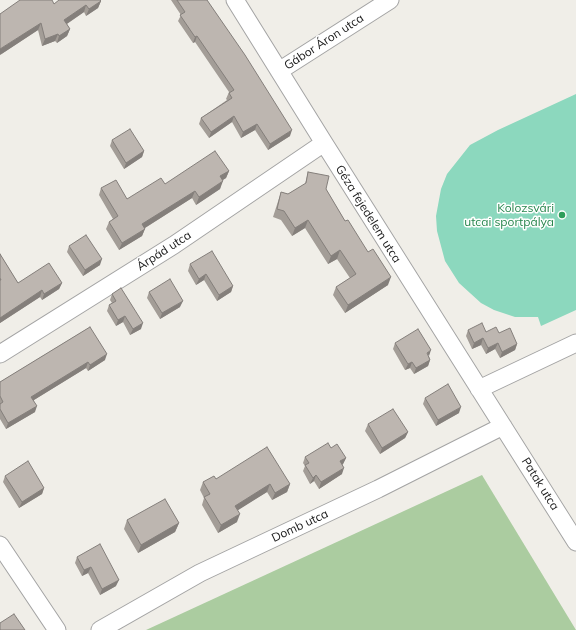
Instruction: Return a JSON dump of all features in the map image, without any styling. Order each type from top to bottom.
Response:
[{"type":"street","name":"Géza fejedelem utca","points":[[235,0],[503,426]]},
{"type":"street","name":"Gábor Áron utca","points":[[279,71],[390,0]]},
{"type":"street","name":"Árpád utca","points":[[0,354],[174,245],[324,143]]},
{"type":"street","points":[[479,389],[576,343]]},
{"type":"street","name":"Patak utca","points":[[503,426],[576,542]]},
{"type":"street","name":"Domb utca","points":[[100,630],[200,573],[378,490],[503,426]]},
{"type":"street","points":[[0,546],[57,630]]},
{"type":"green space","points":[[576,94],[576,310],[541,326],[538,317],[515,317],[494,310],[481,303],[459,283],[445,261],[437,231],[436,216],[441,189],[447,174],[470,145],[498,130]]},
{"type":"green space","points":[[482,475],[576,630],[146,630]]},
{"type":"building","points":[[20,0],[52,0],[54,4],[59,0],[101,1],[89,9],[86,5],[64,20],[70,29],[59,36],[58,34],[45,39],[41,23],[0,49],[0,14]]},
{"type":"building","points":[[177,0],[207,0],[245,55],[292,130],[270,144],[257,124],[243,132],[234,116],[211,132],[201,118],[232,98],[229,93],[234,90],[197,36],[195,37],[180,15],[185,12]]},
{"type":"building","points":[[130,129],[144,151],[126,163],[112,140]]},
{"type":"building","points":[[215,151],[229,171],[220,176],[223,181],[199,197],[195,191],[142,224],[145,229],[122,243],[109,222],[118,216],[101,188],[116,180],[127,199],[161,178],[165,184]]},
{"type":"building","points":[[308,172],[329,176],[326,189],[345,221],[348,220],[368,252],[373,249],[391,277],[348,305],[336,287],[356,274],[340,250],[331,256],[308,220],[295,228],[284,211],[277,209],[281,192],[288,194],[306,183]]},
{"type":"building","points":[[86,235],[102,259],[85,270],[69,246]]},
{"type":"building","points":[[212,251],[233,286],[219,295],[206,274],[199,279],[190,264]]},
{"type":"building","points":[[0,254],[18,283],[49,263],[62,283],[44,294],[42,290],[0,318]]},
{"type":"building","points":[[170,279],[183,301],[162,313],[149,292]]},
{"type":"building","points":[[121,288],[143,323],[133,329],[125,316],[118,320],[109,305],[116,301],[112,294]]},
{"type":"building","points":[[482,323],[486,332],[496,327],[499,333],[510,328],[517,344],[502,352],[498,343],[488,348],[483,338],[474,343],[468,330]]},
{"type":"building","points":[[90,327],[107,354],[90,365],[88,362],[31,397],[37,406],[8,423],[0,409],[0,404],[3,402],[0,396],[0,382]]},
{"type":"building","points":[[418,329],[431,350],[427,353],[430,360],[416,368],[412,362],[408,364],[395,343]]},
{"type":"building","points":[[448,384],[461,407],[438,420],[425,398]]},
{"type":"building","points":[[393,409],[408,432],[382,448],[368,424]]},
{"type":"building","points":[[328,443],[331,448],[337,444],[346,458],[340,461],[344,468],[321,482],[316,475],[313,478],[305,465],[309,463],[305,457]]},
{"type":"building","points":[[267,447],[290,484],[275,493],[270,484],[235,506],[240,514],[221,525],[204,497],[210,494],[203,482],[214,476],[216,479]]},
{"type":"building","points":[[28,461],[44,488],[22,502],[5,476]]},
{"type":"building","points":[[165,499],[179,523],[141,545],[127,520]]},
{"type":"building","points":[[100,544],[119,580],[102,589],[91,567],[84,570],[77,557]]},
{"type":"building","points":[[14,614],[25,630],[0,630],[0,623]]},
{"type":"place","name":"Kolozsvári utcai sportpálya","points":[[562,215]]}]
